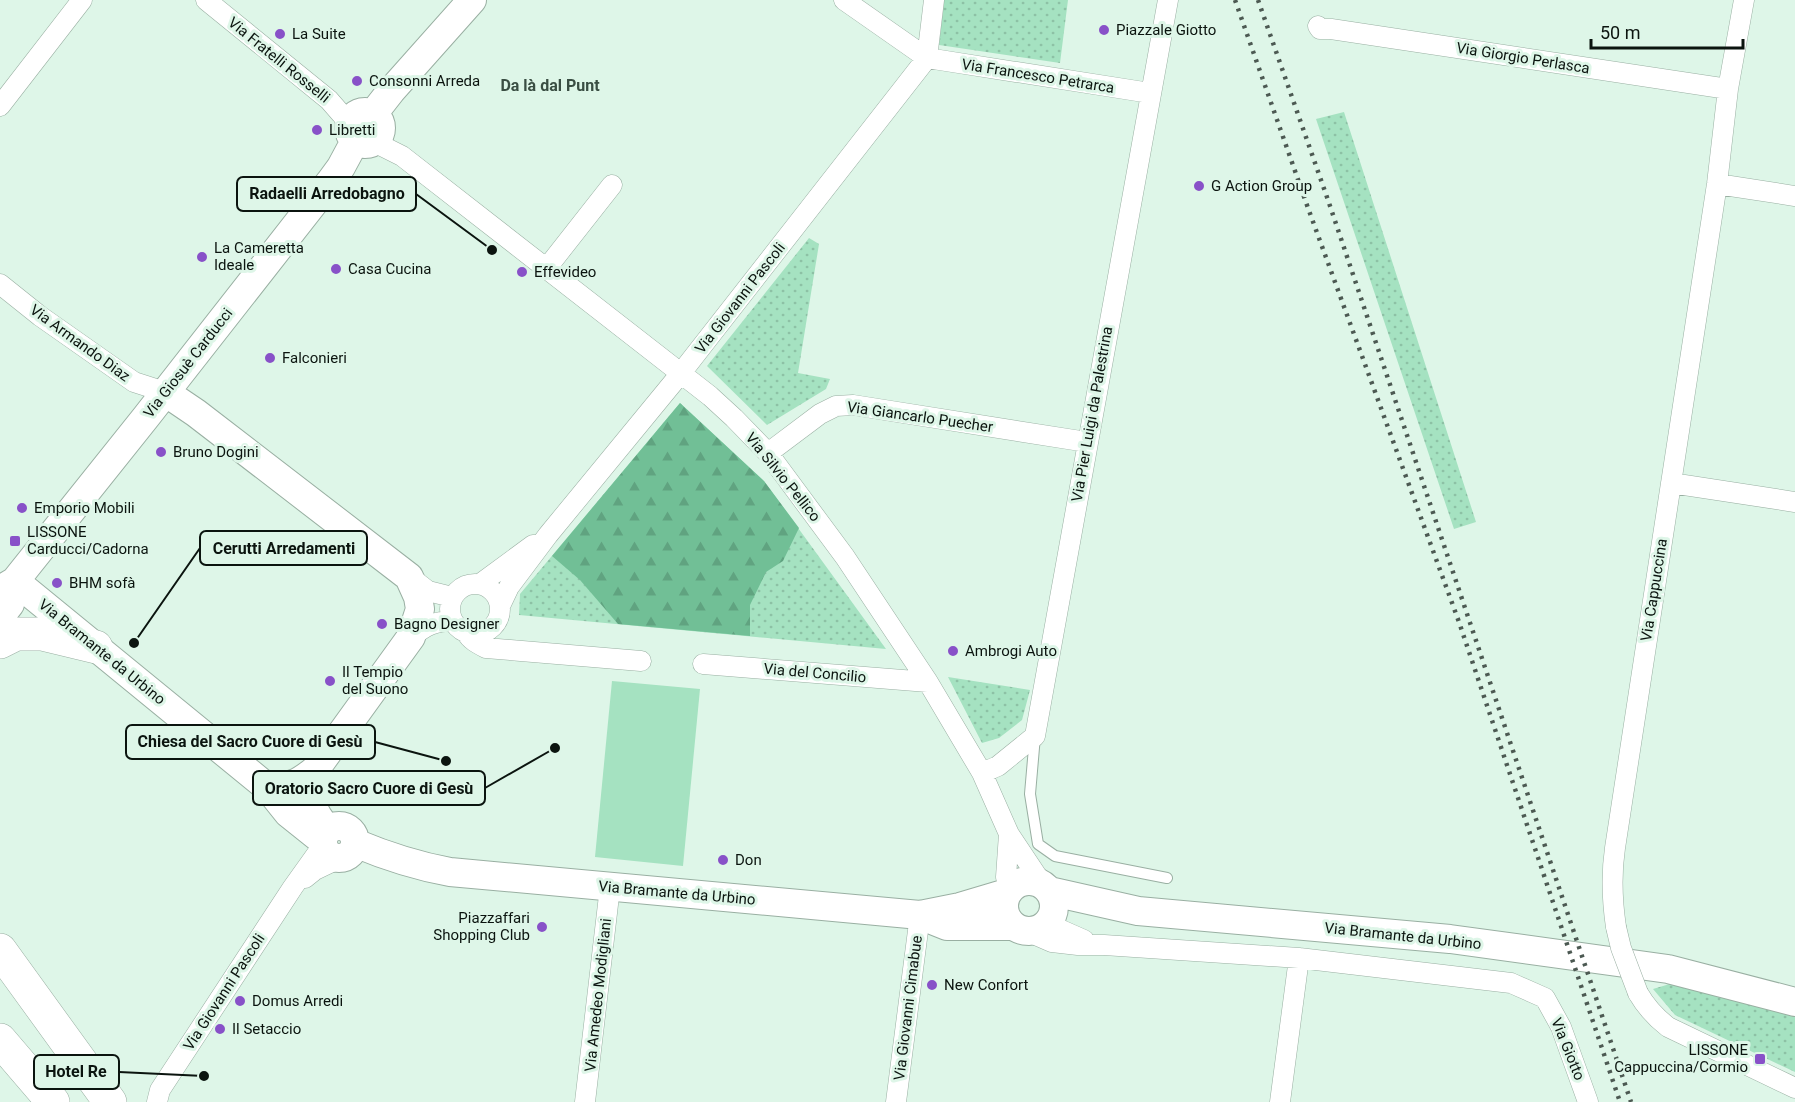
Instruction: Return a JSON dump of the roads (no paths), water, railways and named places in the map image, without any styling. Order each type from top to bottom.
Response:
[{"type":"highway","points":[[0,642],[16,634],[42,634],[96,647]]},
{"type":"highway","points":[[0,938],[8,961],[110,1102]]},
{"type":"highway","points":[[0,1040],[52,1102]]},
{"type":"street","points":[[0,106],[82,0]]},
{"type":"street","name":"Via Fratelli Rosselli","points":[[206,0],[363,130]]},
{"type":"street","name":"Via Giosuè Carducci","points":[[0,617],[10,604],[8,586],[165,392],[330,182],[391,91],[472,0]]},
{"type":"street","name":"Via Francesco Petrarca","points":[[844,0],[927,58],[1150,93]]},
{"type":"street","points":[[927,58],[934,0]]},
{"type":"street","points":[[1150,93],[1168,0]]},
{"type":"street","name":"Via Cappuccina","points":[[1744,0],[1728,89],[1717,184],[1613,860],[1612,896],[1621,948],[1638,993],[1646,1007],[1668,1027],[1795,1088]]},
{"type":"street","name":"Via Giorgio Perlasca","points":[[1318,27],[1728,89]]},
{"type":"street","name":"Via Giovanni Pascoli","points":[[500,606],[509,587],[548,535],[681,374],[927,58]]},
{"type":"street","name":"Via Pier Luigi da Palestrina","points":[[1035,736],[1150,93]]},
{"type":"street","name":"Via Silvio Pellico","points":[[363,130],[402,156],[681,374],[734,418],[768,453],[845,557],[928,682],[982,773],[1040,911]]},
{"type":"street","points":[[1717,184],[1795,196]]},
{"type":"street","points":[[546,268],[612,185]]},
{"type":"street","name":"Via Armando Diaz","points":[[0,284],[40,316],[134,382],[165,392]]},
{"type":"street","points":[[165,392],[196,413],[428,591],[453,597]]},
{"type":"street","name":"Via Giancarlo Puecher","points":[[768,453],[820,414],[836,406],[853,405],[1087,442]]},
{"type":"street","points":[[1671,483],[1795,502]]},
{"type":"street","name":"Via Giovanni Pascoli","points":[[480,584],[548,535]]},
{"type":"street","points":[[268,788],[291,786],[301,782],[315,770],[411,637],[420,609],[418,597],[409,577]]},
{"type":"street","points":[[411,637],[427,625],[440,621],[459,626],[474,634],[483,633],[494,625],[499,618],[498,598],[493,591],[480,584],[465,586],[458,590],[450,605],[459,626],[476,643],[486,648],[641,661]]},
{"type":"street","name":"Via Bramante da Urbino","points":[[8,586],[96,647],[268,788],[288,813],[336,845],[434,869],[920,915],[960,907],[1009,891],[1023,881],[1032,881],[1052,942],[1299,958],[1511,983],[1545,998]]},
{"type":"street","points":[[494,625],[528,650]]},
{"type":"street","name":"Via del Concilio","points":[[703,664],[928,682]]},
{"type":"street","points":[[982,773],[998,766],[1035,736]]},
{"type":"street","points":[[315,770],[310,787],[311,804],[316,817],[336,845]]},
{"type":"street","name":"Via Silvio Pellico","points":[[1009,834],[1006,877],[1009,891]]},
{"type":"street","name":"Via Giovanni Pascoli","points":[[157,1100],[160,1090],[293,887],[336,845]]},
{"type":"street","name":"Via Amedeo Modigliani","points":[[585,1102],[610,887]]},
{"type":"street","name":"Via Bramante da Urbino","points":[[920,915],[947,926],[968,927],[1040,911],[1084,914],[1138,911],[1450,939],[1668,969],[1795,1002]]},
{"type":"street","name":"Via Giovanni Cimabue","points":[[896,1102],[920,915]]},
{"type":"street","points":[[1280,1102],[1299,958]]},
{"type":"street","name":"Via Giotto","points":[[1545,998],[1562,1027],[1588,1102]]},
{"type":"lane","name":"Via Pier Luigi da Palestrina","points":[[1035,736],[1030,794],[1038,843],[1055,856],[1167,878]]},
{"type":"railway","points":[[1235,0],[1459,622],[1620,1102]]},
{"type":"railway","points":[[1258,0],[1328,200],[1631,1102]]},
{"type":"place","name":"Piazzale Giotto","points":[[1104,30]]},
{"type":"place","name":"La Suite","points":[[280,34]]},
{"type":"place","name":"Consonni Arreda","points":[[357,81]]},
{"type":"place","name":"Libretti","points":[[317,130]]},
{"type":"place","name":"G Action Group","points":[[1199,186]]},
{"type":"place","name":"Radaelli Arredobagno","points":[[492,250]]},
{"type":"place","name":"La Cameretta Ideale","points":[[202,257]]},
{"type":"place","name":"Casa Cucina","points":[[336,269]]},
{"type":"place","name":"Effevideo","points":[[522,272]]},
{"type":"place","name":"Falconieri","points":[[270,358]]},
{"type":"place","name":"Bruno Dogini","points":[[161,452]]},
{"type":"place","name":"Emporio Mobili","points":[[22,508]]},
{"type":"place","name":"LISSONE Carducci/Cadorna","points":[[15,541]]},
{"type":"place","name":"BHM sofà","points":[[57,583]]},
{"type":"place","name":"Bagno Designer","points":[[382,624]]},
{"type":"place","name":"Cerutti Arredamenti","points":[[134,643]]},
{"type":"place","name":"Ambrogi Auto","points":[[953,651]]},
{"type":"place","name":"Il Tempio del Suono","points":[[330,681]]},
{"type":"place","name":"Oratorio Sacro Cuore di Gesù","points":[[555,748]]},
{"type":"place","name":"Chiesa del Sacro Cuore di Gesù","points":[[446,761]]},
{"type":"place","name":"Don","points":[[723,860]]},
{"type":"place","name":"Piazzaffari Shopping Club","points":[[542,927]]},
{"type":"place","name":"New Confort","points":[[932,985]]},
{"type":"place","name":"Domus Arredi","points":[[240,1001]]},
{"type":"place","name":"Il Setaccio","points":[[220,1029]]},
{"type":"place","name":"LISSONE Cappuccina/Cormio","points":[[1760,1059]]},
{"type":"place","name":"Hotel Re","points":[[204,1076]]},
{"type":"district","name":"Da là dal Punt","points":[[550,85]]}]
